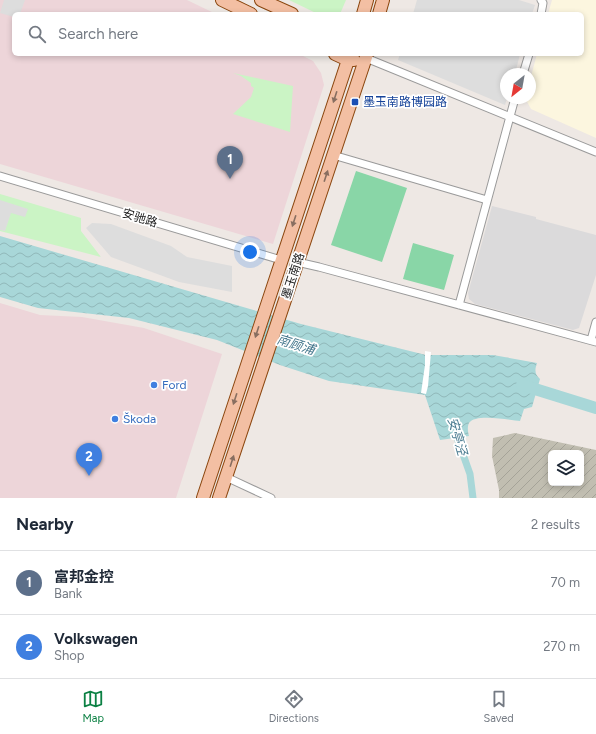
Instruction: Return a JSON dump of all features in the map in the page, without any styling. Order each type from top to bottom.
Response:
[{"type":"main road","points":[[222,0],[247,12]]},
{"type":"main road","points":[[261,0],[288,12]]},
{"type":"main road","points":[[364,12],[367,0]]},
{"type":"main road","points":[[380,12],[383,0]]},
{"type":"main road","name":"墨玉南路","points":[[219,498],[365,56]]},
{"type":"main road","name":"墨玉南路","points":[[203,498],[349,57]]},
{"type":"street","points":[[541,0],[543,3],[541,12]]},
{"type":"street","points":[[367,56],[510,118],[596,152]]},
{"type":"street","points":[[525,68],[528,56]]},
{"type":"street","points":[[459,305],[514,104]]},
{"type":"street","points":[[333,155],[487,200]]},
{"type":"street","name":"安驰路","points":[[0,176],[281,260]]},
{"type":"street","points":[[297,262],[593,341],[596,322]]},
{"type":"street","points":[[226,477],[271,498]]},
{"type":"shaded area","points":[[0,0],[187,0],[212,12],[12,12],[12,56],[303,56],[313,61],[321,73],[324,85],[273,244],[0,164]]},
{"type":"shaded area","points":[[4,0],[25,0],[21,12],[12,12],[12,16],[0,13]]},
{"type":"shaded area","points":[[417,0],[519,0],[535,5],[533,12],[414,12]]},
{"type":"shaded area","points":[[552,0],[596,0],[596,138],[531,109],[528,104],[536,104],[536,68],[533,68],[536,56],[584,56],[584,12],[549,12]]},
{"type":"shaded area","points":[[399,56],[520,56],[516,68],[500,68],[500,103],[398,60]]},
{"type":"shaded area","points":[[0,200],[28,209],[25,217],[11,213],[5,231],[0,230]]},
{"type":"shaded area","points":[[492,206],[536,217],[536,219],[596,235],[596,275],[579,328],[573,330],[475,304],[469,299],[468,293]]},
{"type":"shaded area","points":[[92,223],[111,224],[171,246],[187,257],[232,266],[232,292],[179,282],[111,257],[86,228]]},
{"type":"shaded area","points":[[0,303],[40,315],[82,317],[144,328],[222,354],[176,498],[0,498]]},
{"type":"shaded area","points":[[515,433],[596,450],[596,498],[499,498],[499,490],[492,456],[493,438]]},
{"type":"green space","points":[[289,0],[346,0],[341,12],[314,12]]},
{"type":"green space","points":[[233,73],[293,86],[290,132],[233,114],[251,97],[254,88],[251,86],[251,83],[241,76]]},
{"type":"green space","points":[[356,171],[407,188],[382,262],[331,245]]},
{"type":"green space","points":[[0,194],[81,218],[81,231],[101,257],[0,231]]},
{"type":"green space","points":[[413,243],[454,255],[444,290],[403,279]]},
{"type":"water","points":[[0,236],[301,324],[426,355],[493,355],[537,363],[536,371],[540,379],[532,407],[524,409],[520,421],[478,418],[469,423],[469,436],[440,440],[425,395],[329,381],[280,365],[217,340],[129,318],[38,308],[0,297]]},
{"type":"pier","points":[[425,351],[431,352],[426,394],[421,393],[425,365]]},
{"type":"waterway","name":"南顾浦","points":[[522,385],[596,408]]},
{"type":"waterway","name":"安亭泾","points":[[454,429],[470,474],[473,498]]},
{"type":"place","name":"墨玉南路博园路","points":[[355,102]]},
{"type":"place","name":"富邦金控","points":[[230,179]]},
{"type":"place","name":"Ford","points":[[154,385]]},
{"type":"place","name":"Škoda","points":[[115,419]]},
{"type":"place","name":"Volkswagen","points":[[89,476]]}]
